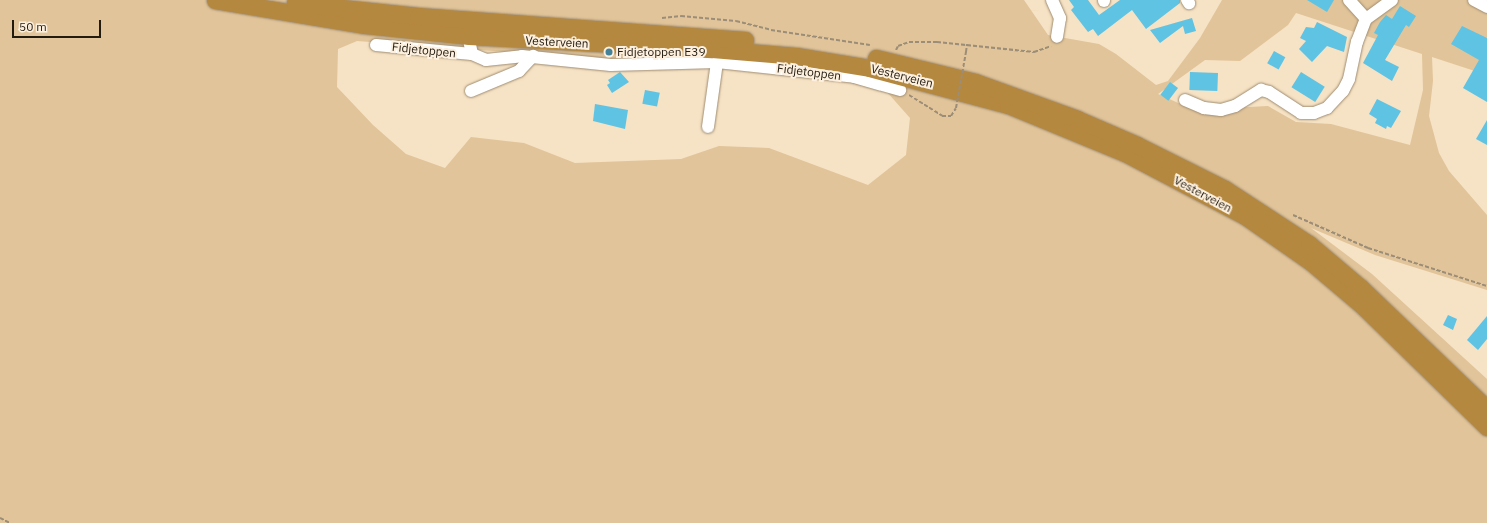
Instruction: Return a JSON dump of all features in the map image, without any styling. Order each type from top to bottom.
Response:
[{"type":"highway","name":"Vesterveien","points":[[215,0],[334,21],[469,36],[712,49],[796,56],[869,68],[1008,105],[1125,153],[1245,216],[1311,262],[1364,307],[1487,427]]},
{"type":"highway","name":"Vesterveien","points":[[279,0],[368,12],[797,45],[922,68],[990,87],[1084,122],[1137,145],[1225,188],[1309,244],[1414,338],[1487,409]]},
{"type":"highway","points":[[1414,338],[1446,357],[1487,395]]},
{"type":"highway","points":[[1468,410],[1476,425],[1487,435]]},
{"type":"street","points":[[1052,0],[1060,18],[1057,37]]},
{"type":"street","points":[[1349,0],[1366,19]]},
{"type":"street","points":[[1185,100],[1204,108],[1221,110],[1235,106],[1261,90],[1270,92],[1301,113],[1314,113],[1327,108],[1343,91],[1349,79],[1357,42],[1366,19],[1392,0]]},
{"type":"street","points":[[1474,0],[1487,7]]},
{"type":"street","name":"Fidjetoppen","points":[[470,19],[469,36],[472,54]]},
{"type":"street","name":"Fidjetoppen","points":[[376,45],[472,54],[486,60],[533,56],[611,65],[717,62],[854,77],[900,90]]},
{"type":"street","points":[[471,91],[519,71],[533,56]]},
{"type":"street","points":[[708,127],[717,62]]},
{"type":"path","points":[[896,50],[898,46],[909,42],[967,44],[1034,52],[1049,48],[1057,37]]},
{"type":"path","points":[[900,90],[942,116],[951,116],[956,108],[967,44]]},
{"type":"path","points":[[0,518],[10,523]]},
{"type":"shaded area","points":[[0,0],[1024,0],[1048,35],[1099,44],[1116,54],[1156,85],[1168,81],[1200,38],[1222,0],[1487,0],[1487,75],[1432,57],[1433,81],[1429,116],[1439,153],[1449,171],[1487,215],[1487,290],[1375,255],[1311,228],[1372,274],[1487,379],[1487,523],[0,523]],"holes":[[[1296,13],[1422,54],[1423,90],[1410,145],[1331,124],[1296,122],[1268,106],[1194,110],[1158,94],[1205,60],[1240,61],[1288,25]],[[357,41],[819,75],[887,92],[910,118],[906,155],[868,185],[769,148],[719,146],[681,159],[575,163],[524,143],[471,137],[445,168],[406,154],[373,125],[337,87],[338,49]]]},
{"type":"building","points":[[1069,0],[1088,0],[1099,15],[1120,0],[1180,0],[1180,3],[1146,29],[1132,10],[1098,36],[1093,29],[1088,32],[1071,10],[1074,7]]},
{"type":"building","points":[[1307,0],[1334,0],[1327,12]]},
{"type":"building","points":[[1400,6],[1416,16],[1409,27],[1406,25],[1385,60],[1399,67],[1392,81],[1363,63],[1378,35],[1374,33],[1380,22],[1386,15],[1392,19]]},
{"type":"building","points":[[1192,18],[1196,31],[1185,34],[1183,26],[1160,43],[1150,30]]},
{"type":"building","points":[[1317,22],[1347,37],[1344,52],[1327,46],[1312,62],[1299,49],[1306,41],[1300,38],[1306,27],[1314,28]]},
{"type":"building","points":[[1462,26],[1487,38],[1487,102],[1463,88],[1479,60],[1451,44]]},
{"type":"building","points":[[1274,51],[1285,57],[1279,70],[1267,63]]},
{"type":"building","points":[[620,72],[629,82],[612,93],[607,85],[610,83],[608,80]]},
{"type":"building","points":[[1190,72],[1218,73],[1217,91],[1189,90]]},
{"type":"building","points":[[1301,72],[1325,87],[1315,102],[1291,87]]},
{"type":"building","points":[[1170,82],[1178,88],[1168,101],[1160,95]]},
{"type":"building","points":[[645,90],[660,93],[657,107],[642,104]]},
{"type":"building","points":[[1377,99],[1401,111],[1391,128],[1387,126],[1386,129],[1375,123],[1377,119],[1369,114]]},
{"type":"building","points":[[595,104],[628,110],[625,129],[593,121]]},
{"type":"building","points":[[1487,120],[1487,145],[1476,139]]},
{"type":"building","points":[[1448,315],[1457,319],[1453,330],[1443,325]]},
{"type":"building","points":[[1487,316],[1487,339],[1478,350],[1467,340]]},
{"type":"place","name":"Fidjetoppen E39","points":[[609,52]]}]
